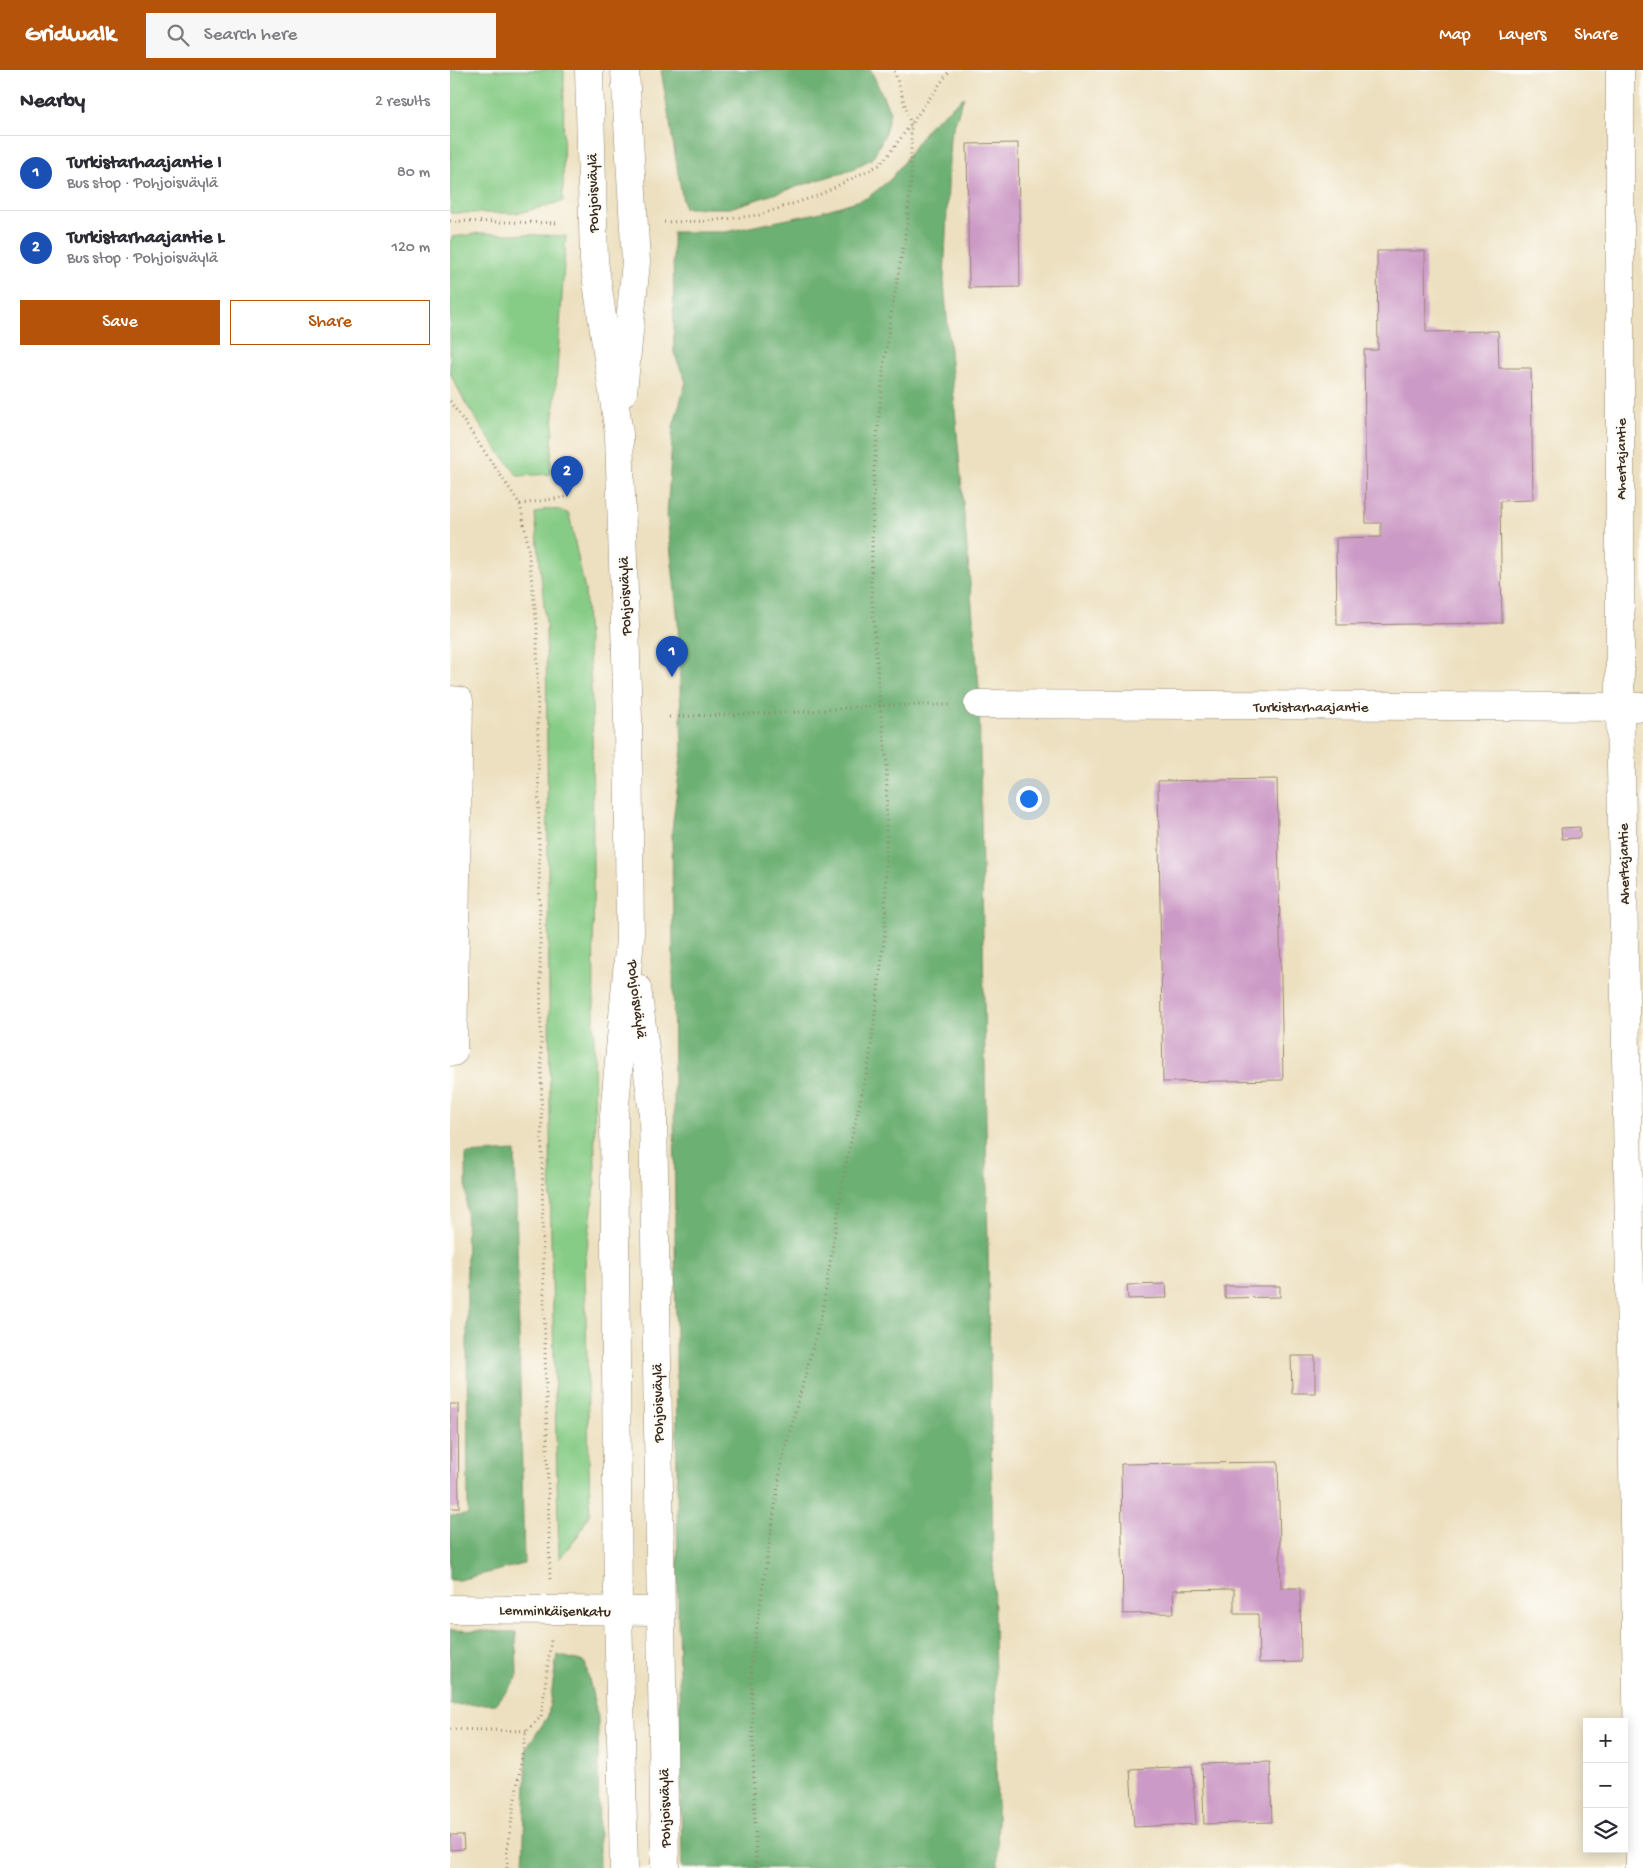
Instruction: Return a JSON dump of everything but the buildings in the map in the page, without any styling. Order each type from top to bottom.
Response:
[{"type":"main road","name":"Pohjoisväylä","points":[[589,70],[594,261],[619,434],[628,720],[630,939],[614,1116],[618,1610],[624,1868]]},
{"type":"main road","name":"Pohjoisväylä","points":[[619,434],[636,262],[625,70]]},
{"type":"main road","name":"Ahertajantie","points":[[1620,70],[1632,707],[1640,1868]]},
{"type":"main road","points":[[453,694],[453,1052]]},
{"type":"main road","name":"Turkistarhaajantie","points":[[978,704],[1632,707]]},
{"type":"main road","name":"Pohjoisväylä","points":[[630,939],[653,1112],[665,1868]]},
{"type":"main road","name":"Lemminkäisenkatu","points":[[450,1609],[660,1611]]},
{"type":"path","points":[[756,1868],[751,1665],[782,1460],[822,1313],[846,1163],[869,1062],[885,934],[887,763],[880,705],[871,585],[874,470],[887,344],[908,226],[911,179],[911,125],[894,70]]},
{"type":"path","points":[[660,222],[708,221],[759,216],[818,196],[879,164],[890,153],[950,70]]},
{"type":"path","points":[[450,222],[558,223]]},
{"type":"path","points":[[450,401],[520,504],[527,539],[537,627],[544,1262],[550,1559]]},
{"type":"path","points":[[520,504],[567,497]]},
{"type":"path","points":[[669,716],[800,712],[880,705],[978,704]]},
{"type":"path","points":[[506,1868],[526,1731],[540,1716],[551,1647]]},
{"type":"path","points":[[450,1729],[526,1731]]},
{"type":"green space","points":[[450,70],[564,70],[563,201],[519,213],[450,213]]},
{"type":"green space","points":[[661,70],[871,70],[890,112],[885,134],[873,158],[853,169],[730,208],[684,208]]},
{"type":"green space","points":[[964,97],[950,137],[944,282],[979,687],[998,1868],[682,1868],[678,1612],[672,830],[682,750],[678,622],[667,515],[673,427],[686,382],[674,353],[673,232],[726,232],[817,213],[867,198],[891,179],[930,125]]},
{"type":"green space","points":[[481,233],[566,236],[550,474],[518,476],[487,436],[465,402],[450,373],[450,243],[452,237]]},
{"type":"green space","points":[[546,509],[560,510],[569,514],[585,591],[592,703],[595,1186],[585,1265],[590,1513],[579,1534],[559,1559],[551,1239],[546,624],[535,514]]},
{"type":"green space","points":[[515,1151],[524,1564],[459,1580],[450,1580],[450,1516],[468,1515],[466,1154]]},
{"type":"green space","points":[[450,1630],[516,1632],[517,1678],[496,1704],[450,1705]]},
{"type":"green space","points":[[557,1655],[585,1662],[598,1718],[599,1868],[523,1868],[527,1748],[548,1716]]},
{"type":"place","name":"Turkistarhaajantie L","points":[[567,497]]},
{"type":"place","name":"Turkistarhaajantie I","points":[[672,677]]}]
